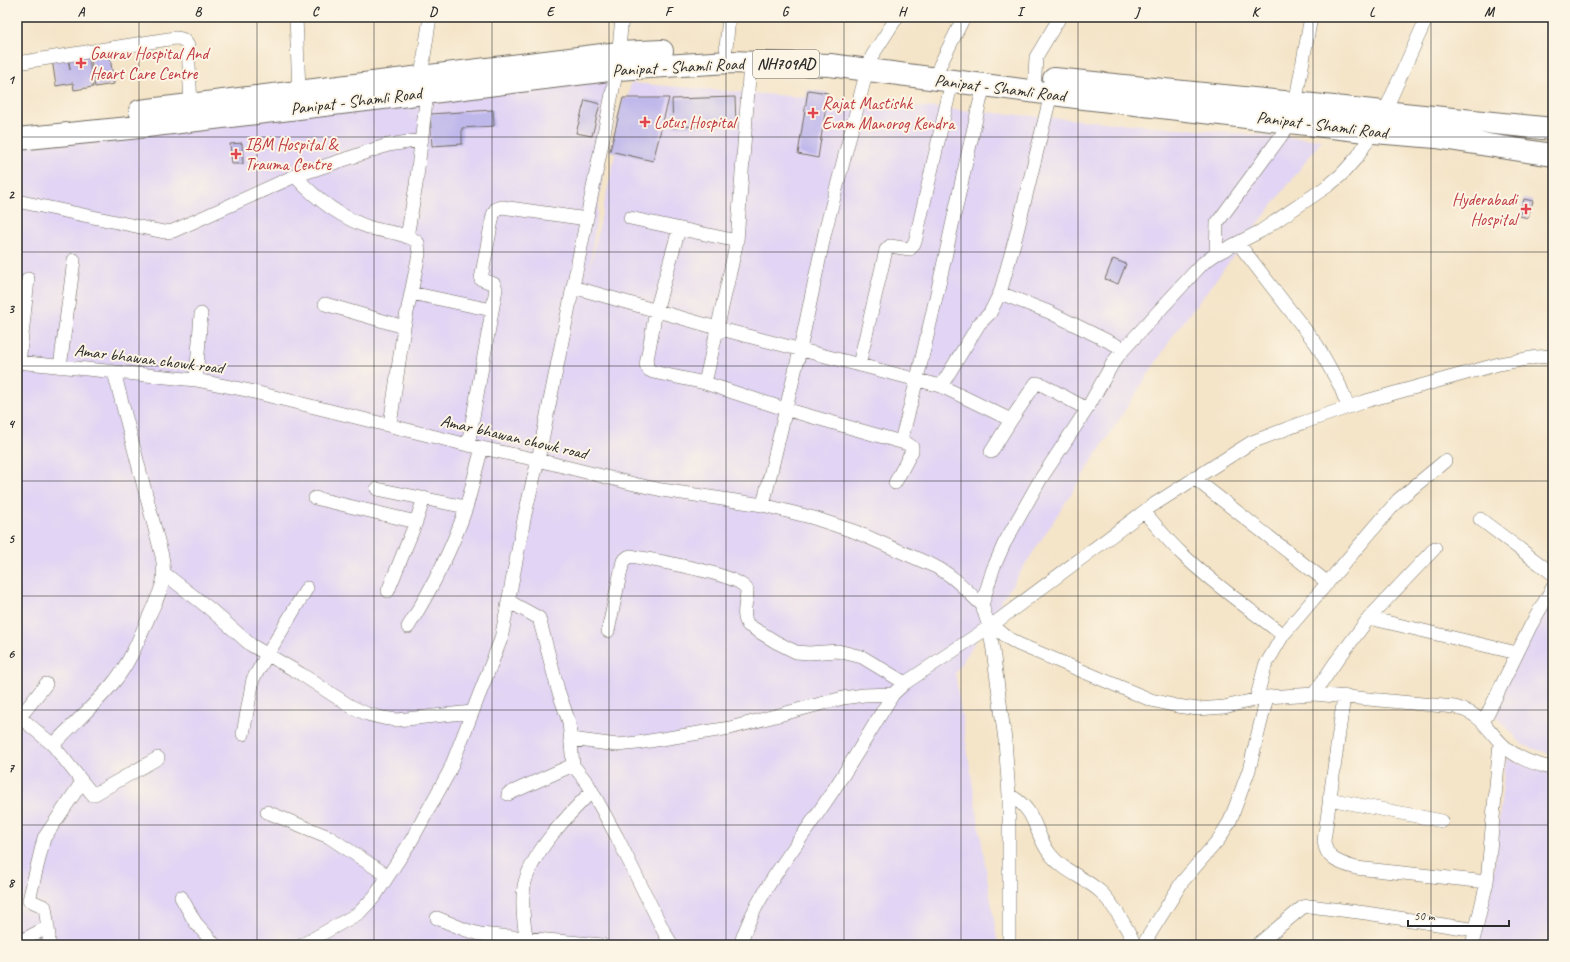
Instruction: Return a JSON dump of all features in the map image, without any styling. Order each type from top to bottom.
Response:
[{"type":"highway","name":"Panipat - Shamli Road","points":[[17,139],[130,128],[424,84],[726,48],[830,51],[869,63],[942,75],[1040,88],[1294,113],[1384,113],[1553,129]]},
{"type":"highway","name":"Panipat - Shamli Road","points":[[618,61],[830,65],[869,63]]},
{"type":"highway","name":"Panipat - Shamli Road","points":[[942,75],[984,85],[1040,88]]},
{"type":"highway","name":"Panipat - Shamli Road","points":[[17,123],[130,112],[299,91],[424,84]]},
{"type":"highway","name":"Panipat - Shamli Road","points":[[1294,113],[1374,132],[1436,137],[1553,155]]},
{"type":"street","points":[[296,17],[299,91]]},
{"type":"street","points":[[407,237],[422,140],[424,84],[430,17]]},
{"type":"street","points":[[302,945],[359,912],[375,896],[412,841],[449,772],[501,638],[618,61],[622,17]]},
{"type":"street","points":[[726,48],[729,17]]},
{"type":"street","points":[[763,505],[800,350],[825,232],[869,63],[897,17]]},
{"type":"street","points":[[859,365],[886,250],[890,246],[910,249],[915,242],[942,75],[964,17]]},
{"type":"street","points":[[941,386],[979,324],[990,314],[1000,293],[1016,236],[1040,88],[1036,57],[1060,17]]},
{"type":"street","points":[[1216,254],[1217,223],[1294,113],[1311,17]]},
{"type":"street","points":[[1009,945],[1009,795],[1005,740],[991,626],[982,605],[993,569],[1004,544],[1040,480],[1087,409],[1114,361],[1124,349],[1203,263],[1216,254],[1261,231],[1329,185],[1341,175],[1358,156],[1374,132],[1384,113],[1427,17]]},
{"type":"street","points":[[17,63],[181,38],[188,46],[191,105]]},
{"type":"street","points":[[705,383],[737,241],[750,63]]},
{"type":"street","points":[[901,441],[918,381],[962,175],[984,85]]},
{"type":"street","points":[[17,201],[168,232],[179,230],[261,190],[295,176],[388,146],[422,140]]},
{"type":"street","points":[[295,176],[315,196],[348,218],[371,228],[416,240],[419,247],[404,327],[390,425]]},
{"type":"street","points":[[468,445],[496,287],[494,284],[481,280],[481,277],[496,209],[502,207],[587,219]]},
{"type":"street","points":[[630,218],[737,241]]},
{"type":"street","points":[[679,229],[656,311],[646,365],[647,368],[653,372],[705,383],[785,409],[901,441],[910,445],[912,451],[895,483]]},
{"type":"street","points":[[1238,243],[1317,344],[1340,386],[1348,407]]},
{"type":"street","points":[[60,367],[74,260]]},
{"type":"street","points":[[18,362],[28,278]]},
{"type":"street","points":[[573,287],[717,328],[941,386],[1010,420]]},
{"type":"street","points":[[411,293],[492,310]]},
{"type":"street","points":[[1000,293],[1049,312],[1124,349]]},
{"type":"street","points":[[325,304],[404,327]]},
{"type":"street","points":[[196,380],[201,314]]},
{"type":"street","points":[[740,945],[756,904],[821,809],[893,694],[906,683],[991,626],[1144,512],[1194,478],[1252,442],[1348,407],[1504,362],[1537,356],[1553,356]]},
{"type":"street","name":"Amar bhawan chowk road","points":[[18,362],[196,380],[246,390],[468,445],[538,460],[662,490],[763,505],[808,516],[856,532],[934,566],[955,580],[982,605]]},
{"type":"street","points":[[53,746],[115,681],[127,663],[146,624],[163,584],[165,574],[162,556],[114,372]]},
{"type":"street","points":[[991,452],[1010,420],[1037,383],[1087,409]]},
{"type":"street","points":[[408,626],[425,600],[452,541],[466,507],[482,448]]},
{"type":"street","points":[[1143,945],[1182,882],[1219,839],[1230,821],[1249,770],[1265,666],[1283,635],[1398,500],[1445,461]]},
{"type":"street","points":[[1194,478],[1328,583]]},
{"type":"street","points":[[377,489],[466,507]]},
{"type":"street","points":[[315,498],[416,522]]},
{"type":"street","points":[[388,591],[416,522],[424,498]]},
{"type":"street","points":[[1144,512],[1189,561],[1283,635]]},
{"type":"street","points":[[1480,519],[1553,574]]},
{"type":"street","points":[[1314,694],[1369,618],[1435,548]]},
{"type":"street","points":[[608,631],[623,561],[631,556],[708,572],[746,586],[748,590],[744,617],[745,621],[776,642],[802,653],[838,651],[862,657],[906,683]]},
{"type":"street","points":[[165,574],[210,609],[251,645],[350,706],[367,714],[396,720],[472,712]]},
{"type":"street","points":[[243,734],[253,679],[307,588]]},
{"type":"street","points":[[1484,721],[1517,653],[1553,588]]},
{"type":"street","points":[[508,601],[539,618],[558,690],[569,722],[573,765],[592,791],[617,836],[668,944]]},
{"type":"street","points":[[1369,618],[1517,653]]},
{"type":"street","points":[[991,626],[1018,644],[1151,700],[1177,706],[1198,709],[1224,707],[1261,699],[1314,694],[1455,707],[1472,713],[1484,721],[1500,743],[1518,757],[1553,769]]},
{"type":"street","points":[[46,684],[18,717],[53,746],[93,795],[158,758]]},
{"type":"street","points":[[571,739],[617,744],[637,743],[730,728],[843,698],[864,695],[893,694]]},
{"type":"street","points":[[1344,696],[1324,841],[1325,848],[1329,856],[1338,862],[1356,868],[1487,882]]},
{"type":"street","points":[[1472,945],[1487,882],[1500,743]]},
{"type":"street","points":[[508,794],[573,765]]},
{"type":"street","points":[[49,945],[45,907],[28,900],[44,838],[82,782]]},
{"type":"street","points":[[528,942],[523,917],[525,882],[538,855],[570,814],[592,791]]},
{"type":"street","points":[[1009,795],[1025,806],[1050,854],[1102,894],[1125,926],[1135,945]]},
{"type":"street","points":[[1329,799],[1442,821]]},
{"type":"street","points":[[267,812],[330,838],[388,876]]},
{"type":"street","points":[[181,897],[195,922],[215,945]]},
{"type":"street","points":[[1257,945],[1303,907],[1309,906],[1476,930]]},
{"type":"street","points":[[437,918],[480,934],[528,942],[602,945]]},
{"type":"street","points":[[17,943],[48,927]]},
{"type":"shaded area","points":[[617,69],[589,273],[631,83],[1322,140],[1175,333],[955,673],[998,945],[17,945],[17,137]]},
{"type":"shaded area","points":[[1553,595],[1553,755],[1523,745],[1492,711]]},
{"type":"shaded area","points":[[1506,758],[1553,773],[1553,945],[1464,945],[1491,892]]},
{"type":"building","points":[[109,50],[114,84],[95,87],[90,53]]},
{"type":"building","points":[[88,53],[93,87],[74,90],[73,83],[56,86],[52,59]]},
{"type":"building","points":[[808,90],[828,93],[818,158],[798,154]]},
{"type":"building","points":[[735,97],[736,125],[673,127],[672,99]]},
{"type":"building","points":[[623,98],[669,98],[653,161],[610,151]]},
{"type":"building","points":[[585,100],[600,104],[592,136],[576,133]]},
{"type":"building","points":[[493,110],[494,126],[462,128],[462,144],[432,146],[430,114]]},
{"type":"building","points":[[242,143],[243,164],[232,164],[230,144]]},
{"type":"building","points":[[1524,199],[1533,201],[1528,218],[1520,216]]},
{"type":"building","points":[[1113,259],[1126,264],[1118,284],[1105,279]]},
{"type":"place","name":"Gaurav Hospital And Heart Care Centre","points":[[81,63]]},
{"type":"place","name":"Rajat Mastishk Evam Manorog Kendra","points":[[813,113]]},
{"type":"place","name":"Lotus Hospital","points":[[645,122]]},
{"type":"place","name":"IBM Hospital & Trauma Centre","points":[[236,154]]},
{"type":"place","name":"Hyderabadi Hospital","points":[[1526,209]]}]
